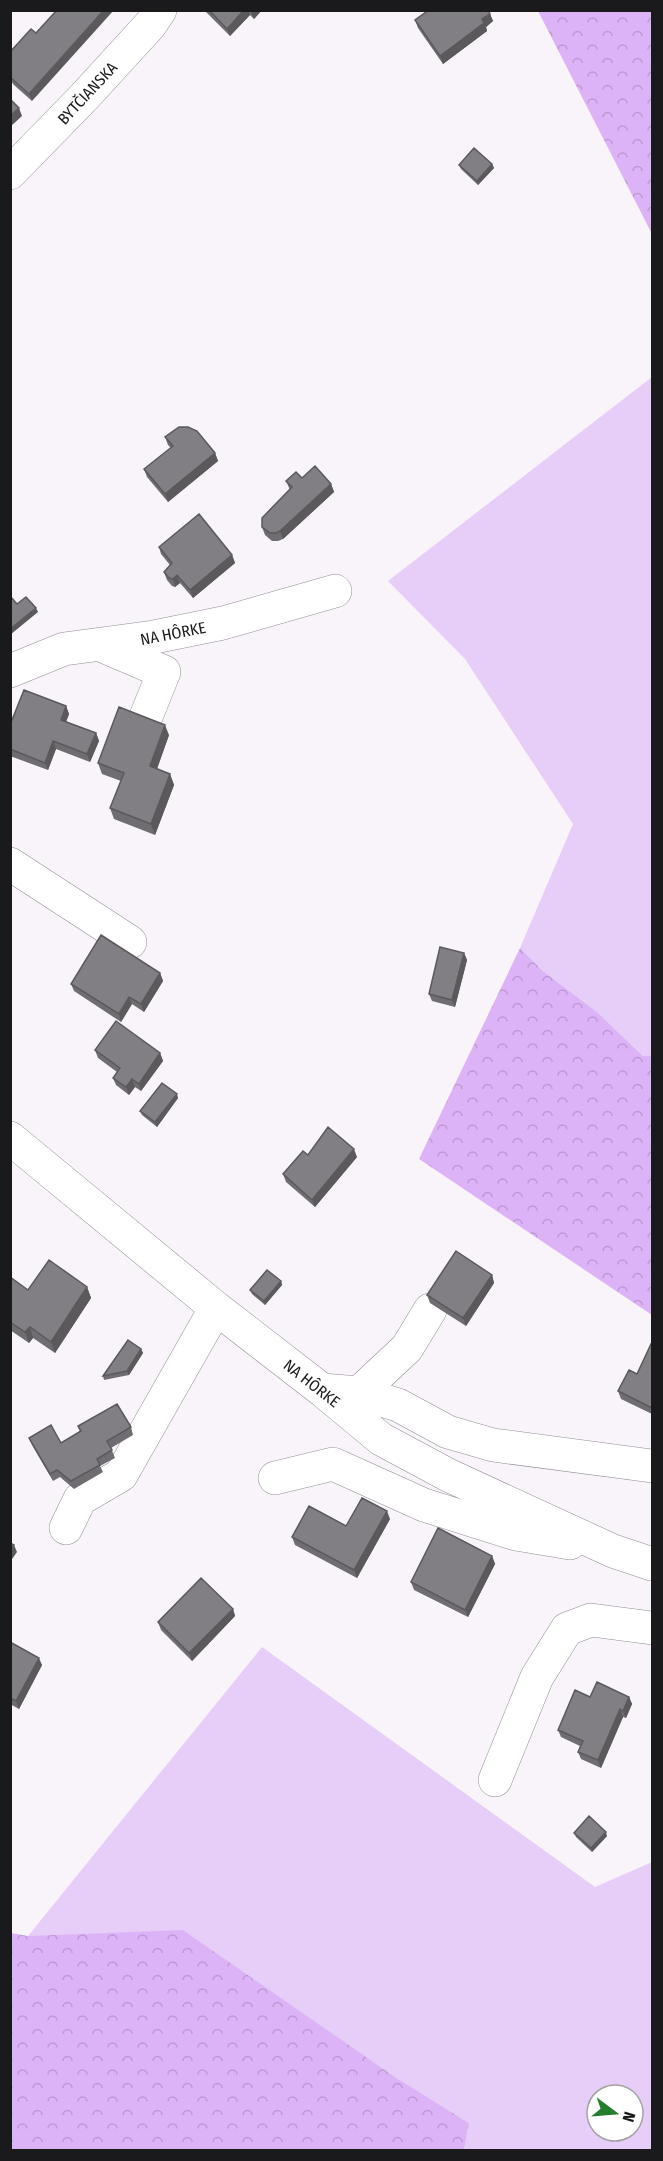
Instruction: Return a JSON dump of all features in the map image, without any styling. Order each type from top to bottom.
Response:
[{"type":"street","name":"BYTČIANSKA","points":[[10,173],[85,96],[150,25],[160,10]]},
{"type":"street","name":"NA HÔRKE","points":[[10,671],[64,650],[154,637],[223,623],[335,591]]},
{"type":"street","points":[[102,645],[164,672],[145,719]]},
{"type":"street","points":[[10,864],[130,942]]},
{"type":"street","name":"NA HÔRKE","points":[[10,1138],[216,1308],[381,1439],[448,1475],[613,1551],[652,1564]]},
{"type":"street","points":[[66,1528],[80,1499],[121,1475],[216,1308]]},
{"type":"street","points":[[359,1392],[407,1348],[430,1310]]},
{"type":"street","points":[[322,1390],[359,1392],[398,1405],[448,1432],[493,1445],[652,1466]]},
{"type":"street","points":[[275,1478],[333,1464],[424,1505],[506,1531],[613,1551],[652,1576]]},
{"type":"street","points":[[495,1780],[537,1677],[567,1629],[591,1620],[652,1628]]},
{"type":"shaded area","points":[[652,377],[652,1056],[643,1056],[597,1012],[543,971],[520,948],[573,824],[465,659],[388,581]]},
{"type":"shaded area","points":[[262,1647],[595,1887],[652,1862],[652,2150],[464,2150],[469,2123],[392,2075],[28,1936]]},
{"type":"green space","points":[[538,11],[652,11],[652,234]]},
{"type":"green space","points":[[520,948],[543,971],[597,1012],[643,1056],[652,1056],[652,1315],[419,1159]]},
{"type":"green space","points":[[183,1930],[392,2075],[469,2123],[464,2150],[11,2150],[11,1933],[28,1936]]},
{"type":"building","points":[[57,10],[104,10],[29,94],[10,77],[10,52],[31,29],[36,33]]},
{"type":"building","points":[[209,10],[244,10],[227,29]]},
{"type":"building","points":[[429,10],[488,10],[490,14],[482,19],[484,23],[440,56],[415,20]]},
{"type":"building","points":[[10,99],[19,108],[10,116]]},
{"type":"building","points":[[474,148],[492,164],[477,181],[459,165]]},
{"type":"building","points":[[179,427],[188,427],[197,431],[215,453],[165,494],[144,469],[173,446],[165,437]]},
{"type":"building","points":[[315,466],[331,484],[280,531],[270,533],[262,527],[262,518],[292,487],[286,481],[296,472],[302,478]]},
{"type":"building","points":[[199,514],[232,555],[190,590],[177,575],[173,579],[164,572],[172,563],[159,547]]},
{"type":"building","points":[[10,596],[17,604],[26,597],[36,608],[10,629]]},
{"type":"building","points":[[24,690],[66,706],[61,720],[96,733],[87,754],[53,741],[45,763],[10,749],[10,725]]},
{"type":"building","points":[[119,707],[165,725],[150,766],[170,774],[151,824],[110,808],[124,773],[98,763]]},
{"type":"building","points":[[101,935],[160,973],[141,1004],[129,997],[119,1014],[71,984]]},
{"type":"building","points":[[440,947],[464,953],[452,1000],[429,994]]},
{"type":"building","points":[[116,1021],[160,1053],[139,1084],[132,1079],[126,1087],[113,1078],[120,1068],[95,1050]]},
{"type":"building","points":[[162,1083],[177,1094],[155,1122],[140,1111]]},
{"type":"building","points":[[328,1127],[354,1149],[312,1200],[283,1174],[303,1151],[308,1155]]},
{"type":"building","points":[[456,1251],[492,1275],[463,1318],[427,1295]]},
{"type":"building","points":[[49,1260],[87,1287],[51,1342],[30,1327],[25,1332],[10,1322],[10,1277],[28,1290]]},
{"type":"building","points":[[267,1270],[281,1281],[264,1301],[250,1290]]},
{"type":"building","points":[[128,1340],[141,1349],[127,1371],[103,1376]]},
{"type":"building","points":[[651,1344],[652,1408],[618,1391],[629,1370],[637,1374]]},
{"type":"building","points":[[117,1404],[131,1427],[107,1441],[112,1450],[97,1459],[100,1465],[71,1481],[57,1470],[50,1474],[29,1438],[51,1425],[61,1443],[81,1431],[78,1426]]},
{"type":"building","points":[[362,1498],[387,1511],[354,1570],[292,1537],[309,1506],[346,1526]]},
{"type":"building","points":[[438,1528],[492,1556],[465,1610],[411,1582]]},
{"type":"building","points":[[201,1578],[233,1609],[189,1653],[158,1622]]},
{"type":"building","points":[[10,1642],[39,1658],[16,1701],[10,1698]]},
{"type":"building","points":[[597,1682],[629,1697],[623,1711],[620,1709],[598,1760],[578,1752],[583,1741],[558,1730],[575,1690],[590,1697]]},
{"type":"building","points":[[589,1816],[606,1832],[591,1848],[574,1833]]}]
